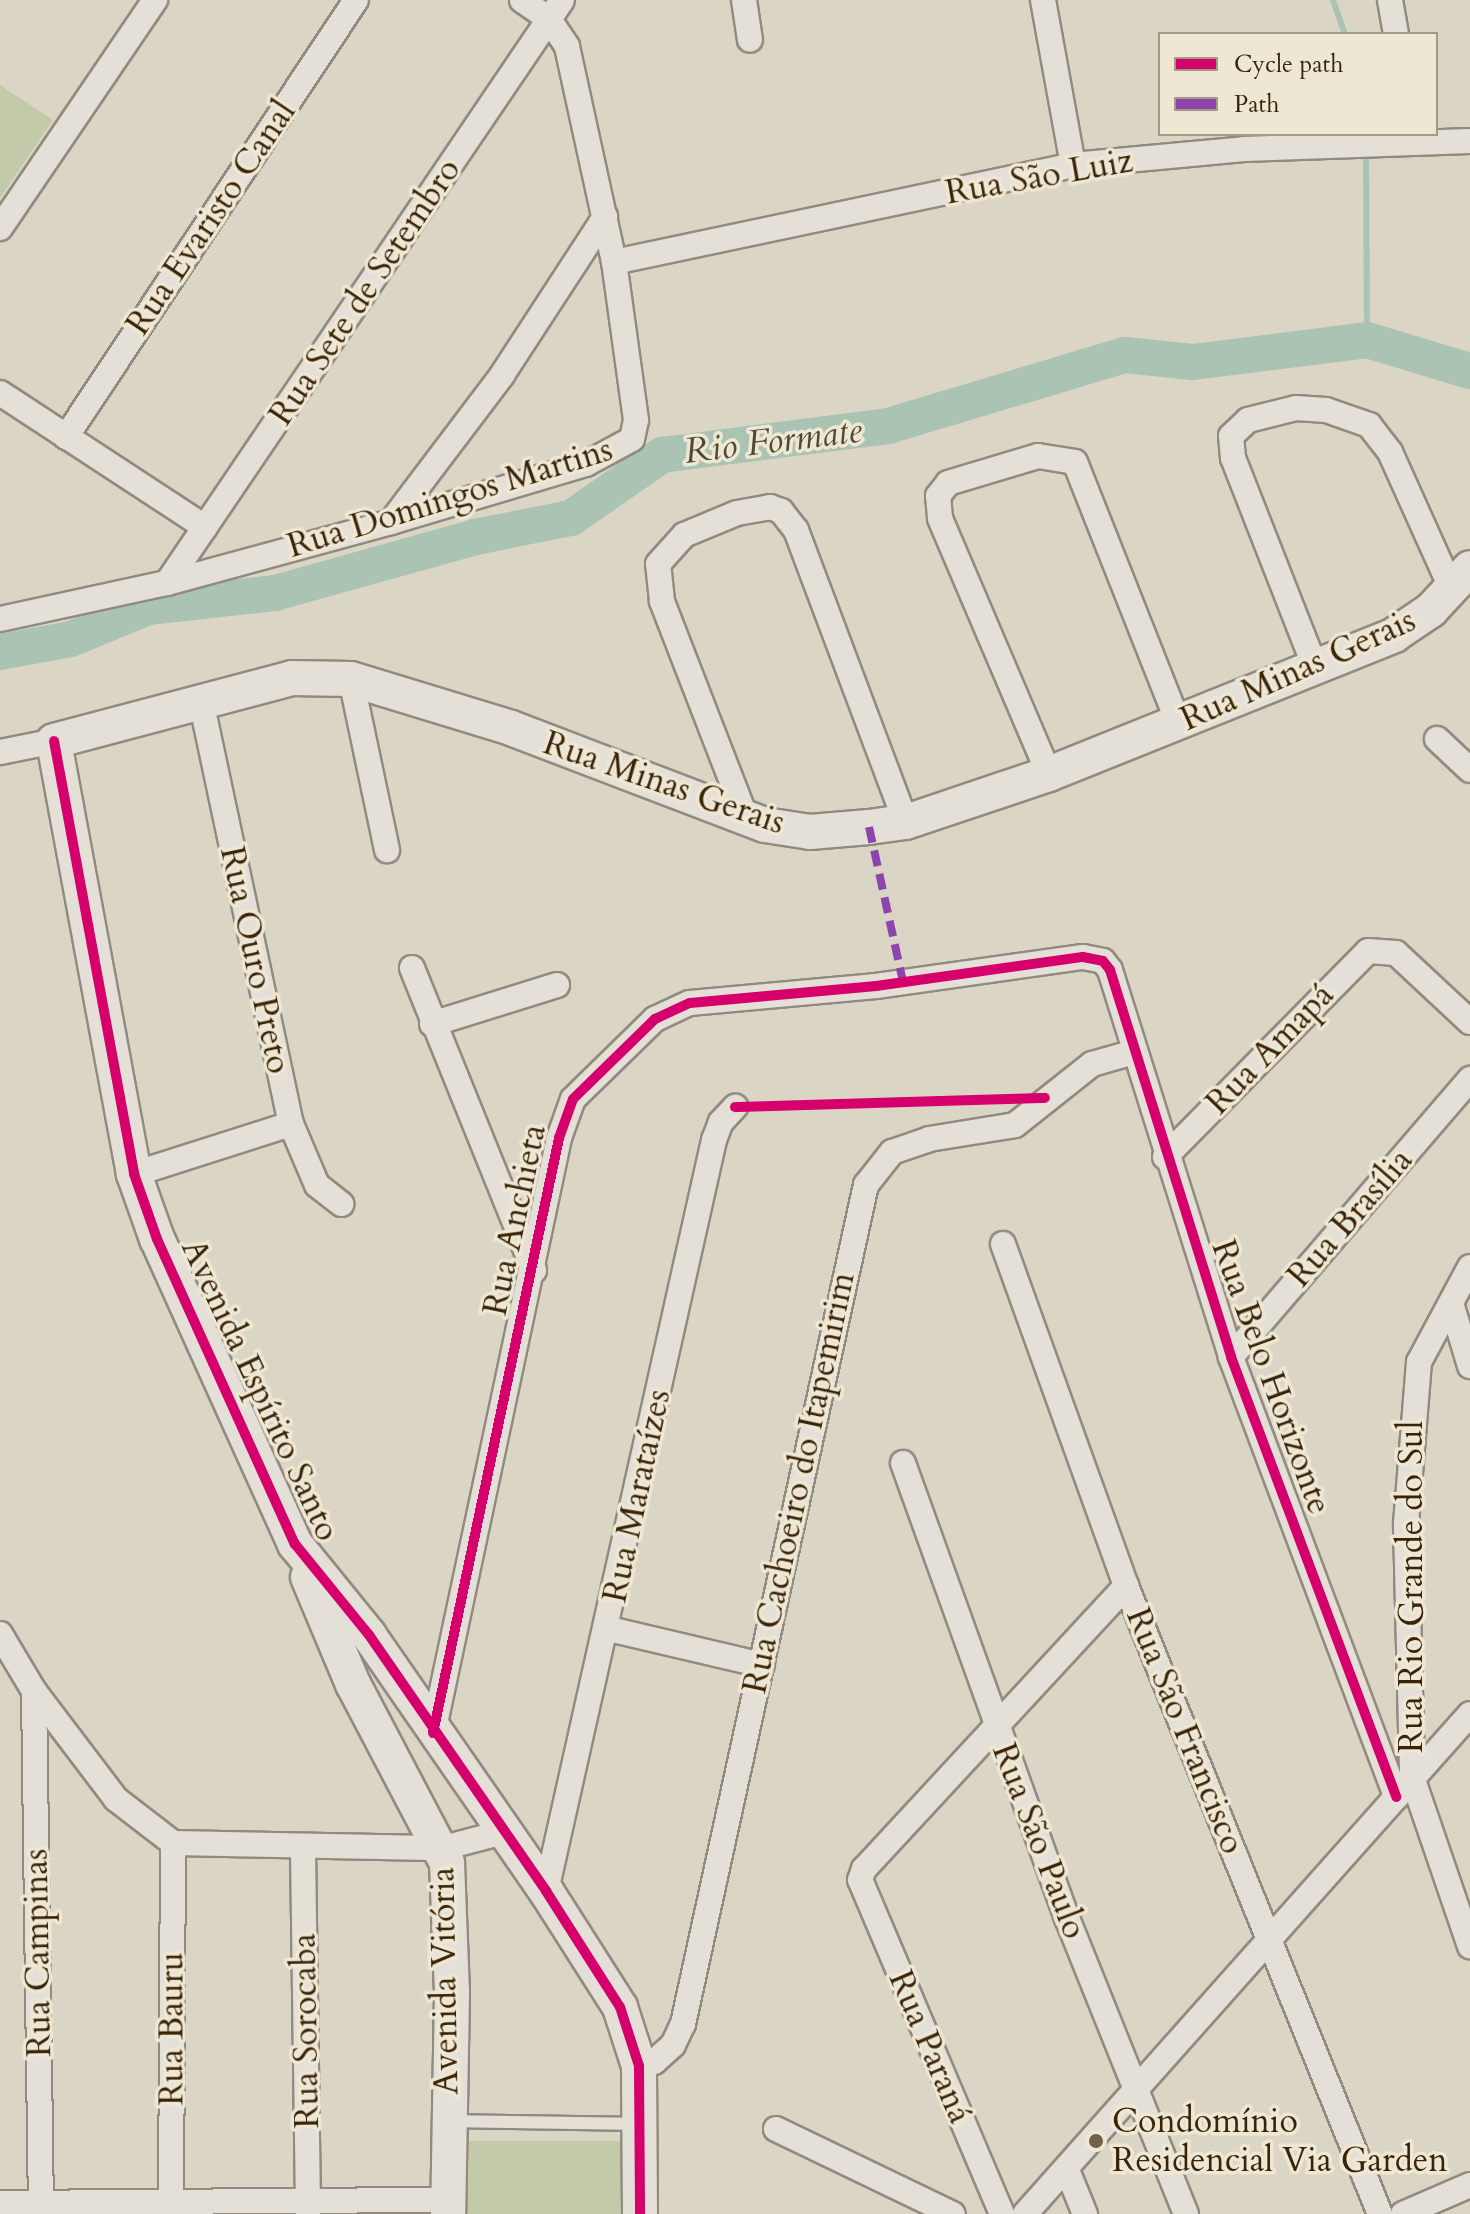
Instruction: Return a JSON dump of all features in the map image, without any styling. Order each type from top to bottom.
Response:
[{"type":"street","points":[[0,228],[155,0]]},
{"type":"street","name":"Rua Evaristo Canal","points":[[66,437],[356,0]]},
{"type":"street","name":"Rua Domingos Martins","points":[[0,619],[167,583],[391,522],[586,464],[632,439],[636,420],[614,262],[567,46],[555,9],[522,0]]},
{"type":"street","points":[[744,0],[750,40]]},
{"type":"street","points":[[1043,0],[1073,165]]},
{"type":"street","points":[[1390,0],[1396,32]]},
{"type":"street","name":"Rua Sete de Setembro","points":[[167,583],[555,9]]},
{"type":"street","name":"Rua São Luiz","points":[[614,262],[1073,165],[1244,149],[1413,139],[1470,141]]},
{"type":"street","points":[[391,522],[502,375],[605,217]]},
{"type":"street","points":[[0,393],[205,527]]},
{"type":"street","points":[[1315,667],[1233,458],[1231,436],[1248,420],[1296,408],[1326,410],[1369,425],[1390,452],[1461,578]]},
{"type":"street","points":[[1049,774],[940,518],[938,496],[948,483],[1038,456],[1075,462],[1178,722]]},
{"type":"street","points":[[746,818],[662,601],[658,564],[684,535],[737,513],[770,507],[781,511],[796,530],[906,822]]},
{"type":"street","name":"Rua Minas Gerais","points":[[54,741],[292,678],[351,679],[511,728],[746,818],[810,832],[906,822],[1049,774],[1403,630],[1461,578]]},
{"type":"street","points":[[351,679],[387,850]]},
{"type":"street","name":"Rua Ouro Preto","points":[[201,701],[291,1124],[317,1185],[341,1204]]},
{"type":"street","points":[[1437,739],[1470,770]]},
{"type":"street","points":[[0,752],[54,741]]},
{"type":"street","name":"Avenida Espírito Santo","points":[[54,741],[134,1174],[157,1239],[295,1544],[369,1635],[433,1733],[546,1891],[620,2007],[639,2066],[640,2214]]},
{"type":"street","name":"Rua Amapá","points":[[1165,1157],[1360,957],[1379,948],[1396,953],[1470,1022]]},
{"type":"street","name":"Rua Anchieta","points":[[433,1733],[569,1106],[668,1012],[717,999],[876,986],[1083,957],[1103,961],[1110,970]]},
{"type":"street","points":[[412,968],[534,1271]]},
{"type":"street","name":"Rua Belo Horizonte","points":[[1110,970],[1165,1157],[1231,1357],[1396,1797]]},
{"type":"street","points":[[432,1024],[557,985]]},
{"type":"street","name":"Rua Cachoeiro do Itapemirim","points":[[639,2066],[654,2062],[673,2045],[683,2024],[762,1665],[853,1224],[876,1167],[907,1145],[1015,1125],[1092,1064],[1134,1052]]},
{"type":"street","name":"Rua Brasília","points":[[1231,1357],[1470,1079]]},
{"type":"street","name":"Rua Marataízes","points":[[546,1891],[609,1629],[714,1140],[721,1122],[735,1107]]},
{"type":"street","points":[[134,1174],[291,1124]]},
{"type":"street","name":"Rua São Francisco","points":[[1003,1244],[1126,1586],[1380,2214]]},
{"type":"street","name":"Rua Rio Grande do Sul","points":[[1412,1777],[1406,1525],[1413,1397],[1419,1362],[1470,1267]]},
{"type":"street","points":[[1451,1303],[1470,1366]]},
{"type":"street","name":"Rua São Paulo","points":[[903,1463],[1067,1918],[1139,2090],[1186,2214]]},
{"type":"street","name":"Avenida Vitória","points":[[295,1544],[340,1657],[443,1848],[452,1993],[447,2121],[448,2207]]},
{"type":"street","points":[[996,1726],[1126,1586]]},
{"type":"street","points":[[609,1629],[762,1665]]},
{"type":"street","points":[[0,1634],[34,1691],[116,1799],[173,1843],[303,1849],[443,1848],[504,1832]]},
{"type":"street","points":[[340,1657],[347,1638],[369,1635]]},
{"type":"street","name":"Rua Campinas","points":[[34,1691],[41,2208]]},
{"type":"street","points":[[1025,2214],[1139,2090],[1268,1936],[1470,1714]]},
{"type":"street","name":"Rua Paraná","points":[[996,1726],[864,1869],[860,1880],[1002,2214]]},
{"type":"street","points":[[1412,1777],[1470,1946]]},
{"type":"street","name":"Rua Bauru","points":[[171,2208],[173,1843]]},
{"type":"street","name":"Rua Sorocaba","points":[[303,1849],[308,2207]]},
{"type":"street","points":[[776,2129],[953,2214]]},
{"type":"street","points":[[1067,2170],[1085,2214]]},
{"type":"street","points":[[1403,2214],[1470,2185]]},
{"type":"street","points":[[0,2203],[41,2208],[448,2207]]},
{"type":"lane","points":[[447,2121],[639,2124]]},
{"type":"green space","points":[[0,85],[53,120],[0,198]]},
{"type":"green space","points":[[463,2141],[624,2141],[624,2214],[463,2214]]},
{"type":"waterway","points":[[1333,0],[1344,32]]},
{"type":"waterway","points":[[1366,150],[1367,340]]},
{"type":"waterway","name":"Rio Formate","points":[[0,652],[71,639],[148,607],[275,593],[475,537],[571,518],[662,455],[888,426],[1125,355],[1193,362],[1367,340],[1470,371]]},
{"type":"marked path","points":[[869,827],[903,982]]},
{"type":"cycle path","points":[[54,741],[134,1174],[157,1239],[295,1544],[369,1635],[546,1891],[620,2007],[639,2066],[640,2214]]},
{"type":"cycle path","points":[[433,1733],[559,1138],[573,1099],[655,1019],[690,1003],[876,986],[1083,957],[1103,961],[1110,970],[1231,1357],[1396,1797]]},
{"type":"cycle path","points":[[735,1107],[1045,1098]]},
{"type":"place","name":"Condomínio Residencial Via Garden","points":[[1096,2141]]}]
